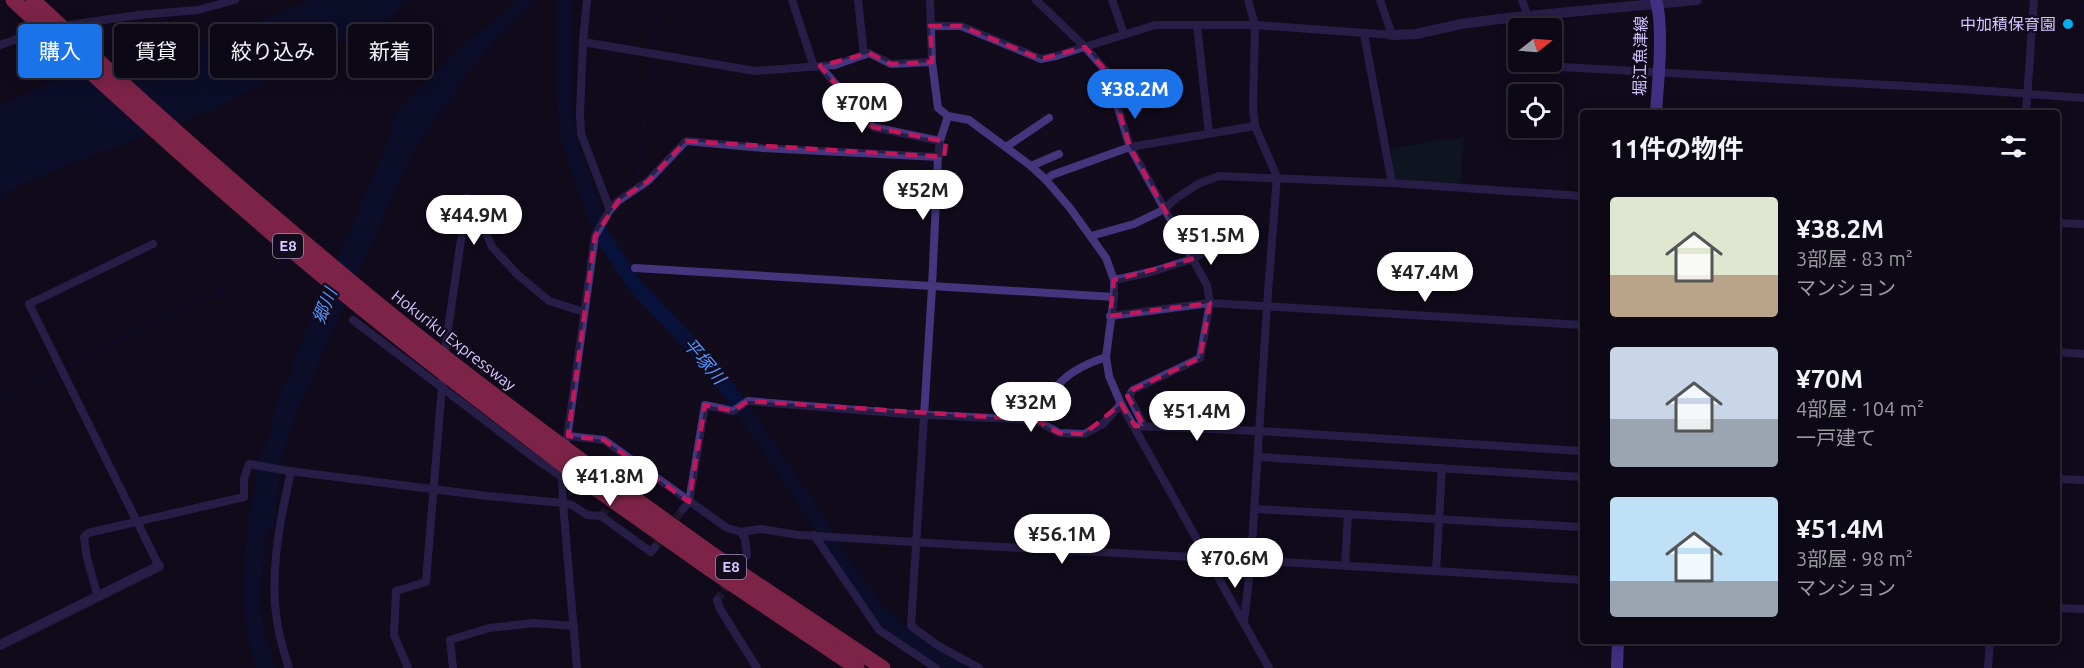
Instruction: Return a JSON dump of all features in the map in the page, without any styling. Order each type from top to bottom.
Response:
[{"type":"highway","name":"Hokuriku Expressway","points":[[13,0],[174,148],[369,315],[469,393],[884,668]]},
{"type":"highway","name":"Hokuriku Expressway","points":[[33,0],[186,140],[288,228],[580,468],[708,568],[856,668]]},
{"type":"main road","name":"堀江魚津線","points":[[1656,110],[1657,2]]},
{"type":"main road","points":[[1617,668],[1618,644]]},
{"type":"street","points":[[191,11],[195,0]]},
{"type":"street","points":[[0,45],[49,28],[139,15],[191,11],[235,0]]},
{"type":"street","points":[[587,0],[583,42],[581,134],[609,212]]},
{"type":"street","points":[[792,0],[817,67],[873,127],[940,141]]},
{"type":"street","points":[[858,0],[864,55]]},
{"type":"street","points":[[930,0],[932,62],[938,108],[948,116],[969,120],[1031,166],[1046,180],[1106,258],[1114,280],[1106,357],[1109,376],[1121,404],[1139,426],[1260,431],[1580,451]]},
{"type":"street","points":[[1036,0],[1085,47],[1107,72],[1130,147],[1163,210],[1207,285],[1210,303],[1200,358],[1133,390],[1129,396],[1139,426],[1269,668]]},
{"type":"street","points":[[1112,0],[1124,34]]},
{"type":"street","points":[[1245,622],[1255,509],[1277,177],[1255,126],[1253,108],[1255,25],[1248,0]]},
{"type":"street","points":[[1380,0],[1392,35]]},
{"type":"street","points":[[1522,0],[1528,17]]},
{"type":"street","points":[[930,26],[961,26],[1041,59],[1056,57],[1155,25],[1255,25],[1364,34],[1416,34],[1461,24],[1515,17],[1697,0]]},
{"type":"street","points":[[2026,110],[2034,0]]},
{"type":"street","points":[[1197,25],[1209,134]]},
{"type":"street","points":[[1364,34],[1392,183]]},
{"type":"street","points":[[583,42],[755,71],[835,65],[869,53],[891,64],[932,62]]},
{"type":"street","points":[[1562,67],[2084,98]]},
{"type":"street","points":[[1115,98],[1156,105]]},
{"type":"street","points":[[948,116],[940,141],[938,157],[925,415],[919,483],[918,542],[911,626],[937,645],[979,668]]},
{"type":"street","points":[[1006,147],[1049,118]]},
{"type":"street","points":[[1046,180],[1052,175],[1130,147],[1255,126]]},
{"type":"street","points":[[577,668],[562,477],[595,236],[609,212],[618,201],[648,182],[686,141],[938,157]]},
{"type":"street","points":[[1031,166],[1059,154]]},
{"type":"street","points":[[1091,236],[1134,225],[1163,210],[1198,184],[1219,176],[1392,183],[1580,196]]},
{"type":"street","points":[[408,668],[394,635],[396,591],[426,582],[446,341],[467,198],[473,202],[492,247],[517,274],[549,302],[584,312]]},
{"type":"street","points":[[2060,223],[2084,224]]},
{"type":"street","points":[[1114,280],[1151,272],[1192,259],[1235,234]]},
{"type":"street","points":[[0,645],[159,566],[29,304],[153,244]]},
{"type":"street","points":[[635,268],[1114,297]]},
{"type":"street","points":[[1110,316],[1210,303],[1580,325]]},
{"type":"street","points":[[353,320],[562,477]]},
{"type":"street","points":[[2060,352],[2084,354]]},
{"type":"street","points":[[1036,420],[1059,382],[1085,364],[1106,357]]},
{"type":"street","points":[[686,505],[705,405],[733,411],[748,401],[925,415],[1036,420],[1059,433],[1084,434],[1102,424],[1121,404]]},
{"type":"street","points":[[568,436],[604,440],[686,505],[727,528],[741,532],[760,529],[814,536],[1580,580]]},
{"type":"street","points":[[1258,457],[1580,477]]},
{"type":"street","points":[[98,597],[87,558],[84,537],[88,533],[244,497],[244,479],[249,464],[290,472],[563,503],[572,505],[587,515],[601,516],[651,552],[655,547]]},
{"type":"street","points":[[1436,571],[1442,468]]},
{"type":"street","points":[[289,668],[279,633],[274,587],[282,510],[290,472]]},
{"type":"street","points":[[2060,479],[2084,480]]},
{"type":"street","points":[[1255,509],[1580,527]]},
{"type":"street","points":[[1344,566],[1348,514]]},
{"type":"street","points":[[741,532],[745,539],[747,555]]},
{"type":"street","points":[[814,536],[879,630],[936,668]]},
{"type":"street","points":[[717,600],[720,609],[757,668]]},
{"type":"street","points":[[2060,608],[2084,609]]},
{"type":"street","points":[[453,668],[450,640],[489,628],[534,623],[574,626]]},
{"type":"street","points":[[1988,668],[1990,644]]},
{"type":"highlighted area","points":[[930,26],[961,26],[1041,59],[1085,47],[1107,72],[1130,147],[1192,259],[1114,280],[1110,316],[1210,303],[1200,358],[1126,393],[1144,426],[1135,426],[1121,404],[1084,434],[1059,433],[1036,420],[748,401],[733,411],[705,405],[689,502],[604,440],[568,436],[595,236],[618,201],[648,181],[686,141],[944,157],[946,142],[873,127],[820,66],[869,53],[891,64],[932,62]]},
{"type":"green space","points":[[1464,137],[1460,183],[1394,181],[1391,149]]},
{"type":"water","points":[[311,0],[407,0],[390,19],[379,24],[348,24],[348,38],[336,44],[336,24],[253,24]]},
{"type":"water","name":"郷川","points":[[515,0],[535,0],[492,44],[453,91],[458,94],[437,116],[411,155],[296,414],[281,460],[274,525],[266,535],[260,595],[263,630],[276,668],[256,668],[245,615],[247,532],[261,452],[269,440],[282,387],[291,376],[292,363],[394,128],[389,126],[391,121],[402,106],[429,78],[432,78],[441,66]]},
{"type":"water","points":[[210,40],[210,78],[273,78],[213,110],[40,176],[0,196],[0,106],[57,80],[102,78],[102,68],[114,65],[114,78],[198,78],[198,43]]},
{"type":"waterway","name":"平塚川","points":[[564,0],[564,92],[567,134],[601,234],[635,285],[707,362],[741,407],[808,505],[844,565],[875,608],[899,631],[957,668]]},
{"type":"waterway","points":[[653,50],[659,0]]},
{"type":"waterway","points":[[2078,0],[2084,16]]},
{"type":"waterway","points":[[638,175],[652,55]]},
{"type":"waterway","points":[[319,247],[350,234]]},
{"type":"waterway","points":[[65,369],[198,302],[292,260]]},
{"type":"waterway","points":[[0,401],[60,372]]},
{"type":"tunnel","points":[[601,516],[638,464]]},
{"type":"tunnel","points":[[655,547],[683,509]]},
{"type":"tunnel","points":[[717,600],[747,555]]},
{"type":"place","name":"中加積保育園","points":[[2068,24]]}]
